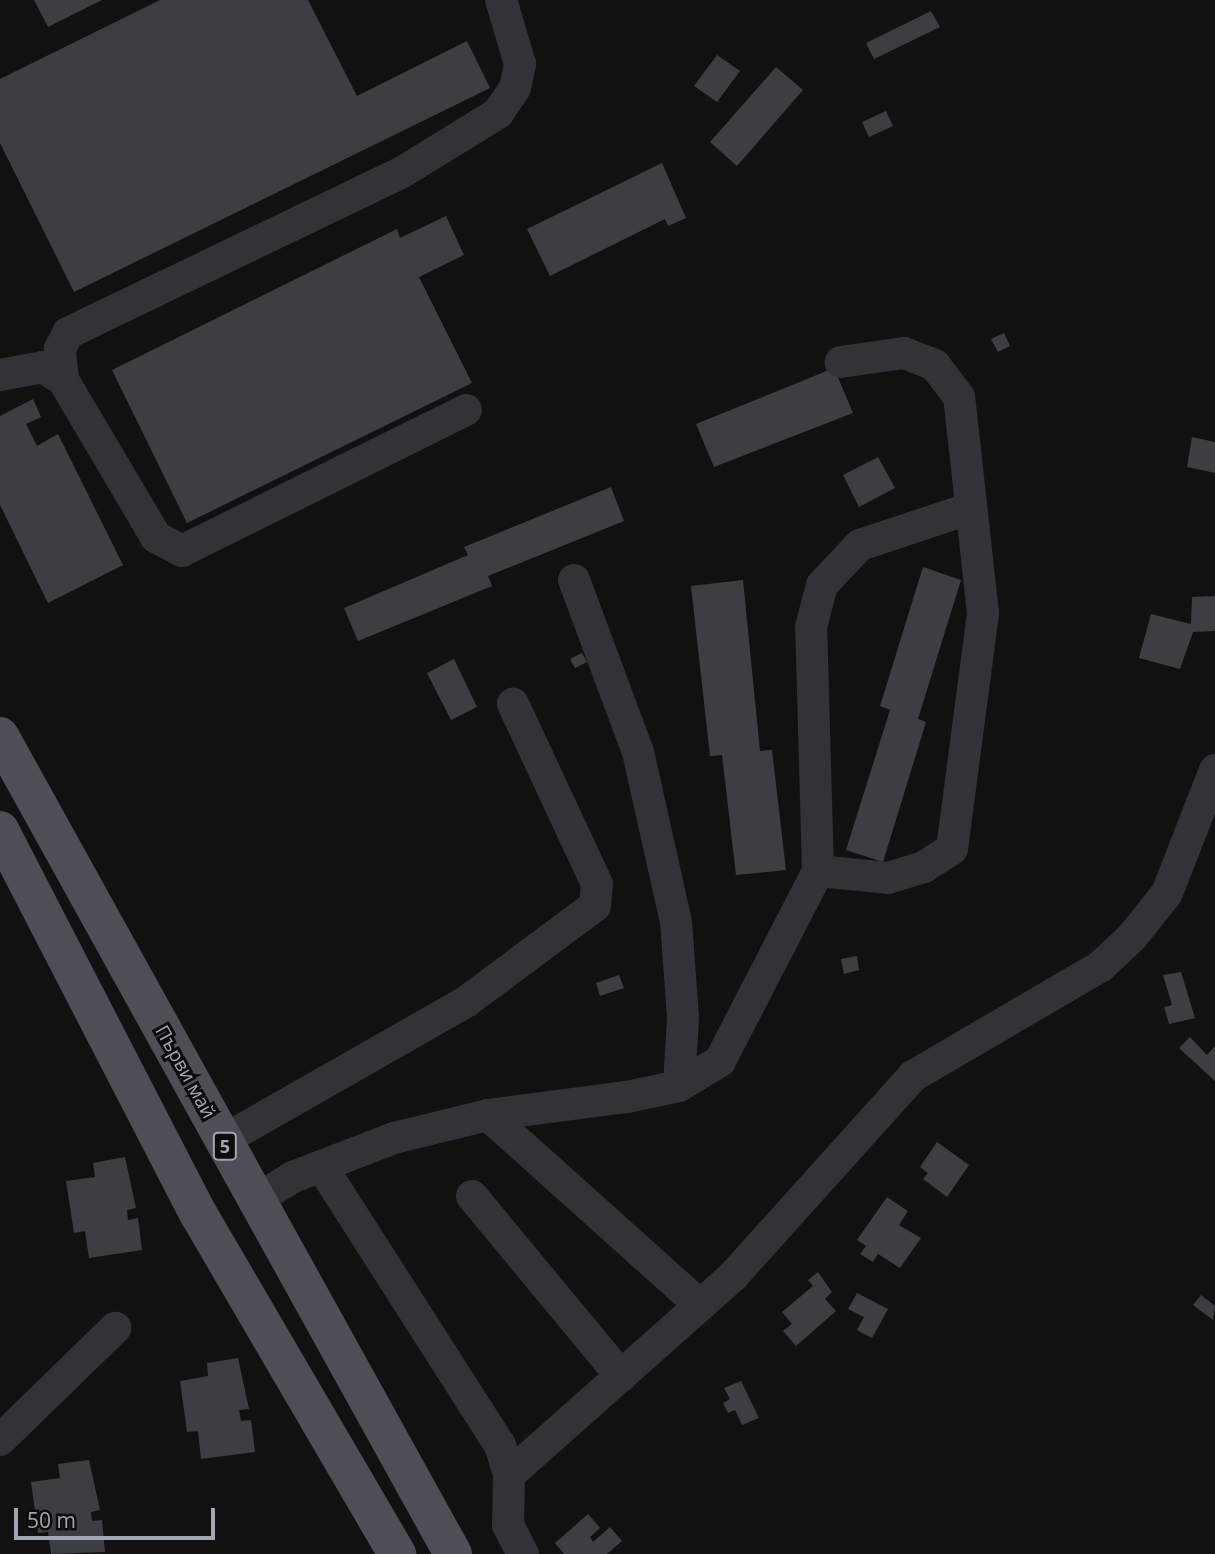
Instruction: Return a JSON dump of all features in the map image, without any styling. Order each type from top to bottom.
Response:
[{"type":"main road","name":"Първи май","points":[[0,736],[254,1201],[453,1554]]},
{"type":"main road","points":[[0,830],[11,869],[199,1214],[397,1554]]},
{"type":"street","points":[[466,410],[182,551],[156,537],[63,380],[60,349],[68,333],[401,173],[498,113],[515,88],[520,64],[500,0]]},
{"type":"street","points":[[818,871],[888,878],[924,867],[952,849],[983,613],[959,397],[935,365],[904,353],[841,362]]},
{"type":"street","points":[[0,375],[43,367],[63,380]]},
{"type":"street","points":[[254,1201],[293,1177],[394,1138],[488,1115],[627,1097],[679,1086],[720,1061],[818,871],[811,627],[822,585],[860,545],[971,508]]},
{"type":"street","points":[[574,580],[638,752],[677,922],[683,1018],[679,1086]]},
{"type":"street","points":[[222,1141],[467,1001],[595,906],[597,884],[513,704]]},
{"type":"street","points":[[509,1475],[733,1276],[913,1076],[1101,966],[1132,937],[1167,892],[1215,770]]},
{"type":"street","points":[[488,1115],[700,1305]]},
{"type":"street","points":[[323,1167],[500,1446],[509,1475],[508,1525],[523,1554]]},
{"type":"street","points":[[472,1196],[621,1376]]},
{"type":"street","points":[[0,1440],[115,1328]]},
{"type":"building","points":[[34,0],[102,0],[48,27]]},
{"type":"building","points":[[160,0],[308,0],[357,96],[467,41],[490,88],[74,292],[0,143],[0,79]]},
{"type":"building","points":[[931,11],[940,27],[874,59],[866,43]]},
{"type":"building","points":[[717,55],[740,71],[717,102],[694,86]]},
{"type":"building","points":[[776,67],[803,90],[737,166],[710,142]]},
{"type":"building","points":[[886,111],[893,126],[869,137],[862,122]]},
{"type":"building","points":[[662,163],[686,218],[668,226],[665,219],[550,276],[527,229]]},
{"type":"building","points":[[446,216],[464,255],[419,277],[472,383],[187,523],[112,370],[397,229],[400,238]]},
{"type":"building","points":[[1004,333],[1010,346],[998,352],[991,339]]},
{"type":"building","points":[[834,368],[853,413],[714,467],[696,424]]},
{"type":"building","points":[[33,399],[41,417],[26,424],[37,446],[58,434],[123,565],[48,603],[0,505],[0,416]]},
{"type":"building","points":[[1192,437],[1215,442],[1215,473],[1187,467]]},
{"type":"building","points":[[878,457],[895,488],[859,507],[843,475]]},
{"type":"building","points":[[611,487],[624,521],[488,576],[492,586],[358,641],[344,608],[468,555],[464,547]]},
{"type":"building","points":[[923,567],[961,580],[918,719],[926,722],[883,862],[846,850],[890,710],[880,706]]},
{"type":"building","points":[[743,580],[760,751],[772,750],[786,870],[736,875],[722,755],[710,756],[691,586]]},
{"type":"building","points":[[1215,596],[1215,631],[1193,632],[1180,669],[1139,658],[1151,614],[1191,624],[1192,597]]},
{"type":"building","points":[[582,653],[587,662],[575,668],[570,659]]},
{"type":"building","points":[[454,659],[477,707],[451,720],[427,673]]},
{"type":"building","points":[[857,956],[859,970],[844,974],[841,959]]},
{"type":"building","points":[[1181,972],[1195,1018],[1169,1024],[1164,1007],[1172,1005],[1163,975]]},
{"type":"building","points":[[619,975],[624,988],[600,996],[596,983]]},
{"type":"building","points":[[1190,1037],[1207,1055],[1215,1046],[1215,1081],[1179,1048]]},
{"type":"building","points":[[937,1142],[969,1165],[947,1197],[923,1179],[928,1173],[920,1167]]},
{"type":"building","points":[[125,1157],[136,1208],[127,1210],[128,1220],[138,1218],[142,1250],[89,1258],[85,1231],[74,1233],[66,1181],[95,1177],[93,1163]]},
{"type":"building","points":[[887,1197],[908,1211],[899,1225],[921,1238],[900,1268],[878,1254],[873,1262],[860,1254],[866,1246],[857,1240]]},
{"type":"building","points":[[818,1272],[832,1292],[825,1299],[836,1311],[796,1346],[783,1331],[792,1324],[782,1312],[813,1286],[808,1280]]},
{"type":"building","points":[[857,1293],[888,1309],[872,1338],[857,1330],[864,1317],[848,1309]]},
{"type":"building","points":[[1201,1295],[1215,1306],[1213,1320],[1193,1305]]},
{"type":"building","points":[[238,1358],[249,1409],[239,1410],[241,1421],[251,1420],[255,1452],[201,1459],[198,1431],[187,1432],[180,1381],[208,1376],[207,1363]]},
{"type":"building","points":[[741,1381],[759,1418],[742,1425],[735,1410],[728,1413],[723,1403],[730,1399],[724,1388]]},
{"type":"building","points":[[89,1460],[100,1510],[91,1512],[92,1521],[102,1520],[105,1552],[51,1554],[48,1532],[38,1533],[31,1482],[60,1478],[58,1464]]},
{"type":"building","points":[[588,1514],[600,1528],[590,1537],[593,1542],[610,1527],[622,1541],[607,1554],[564,1554],[555,1543]]}]
